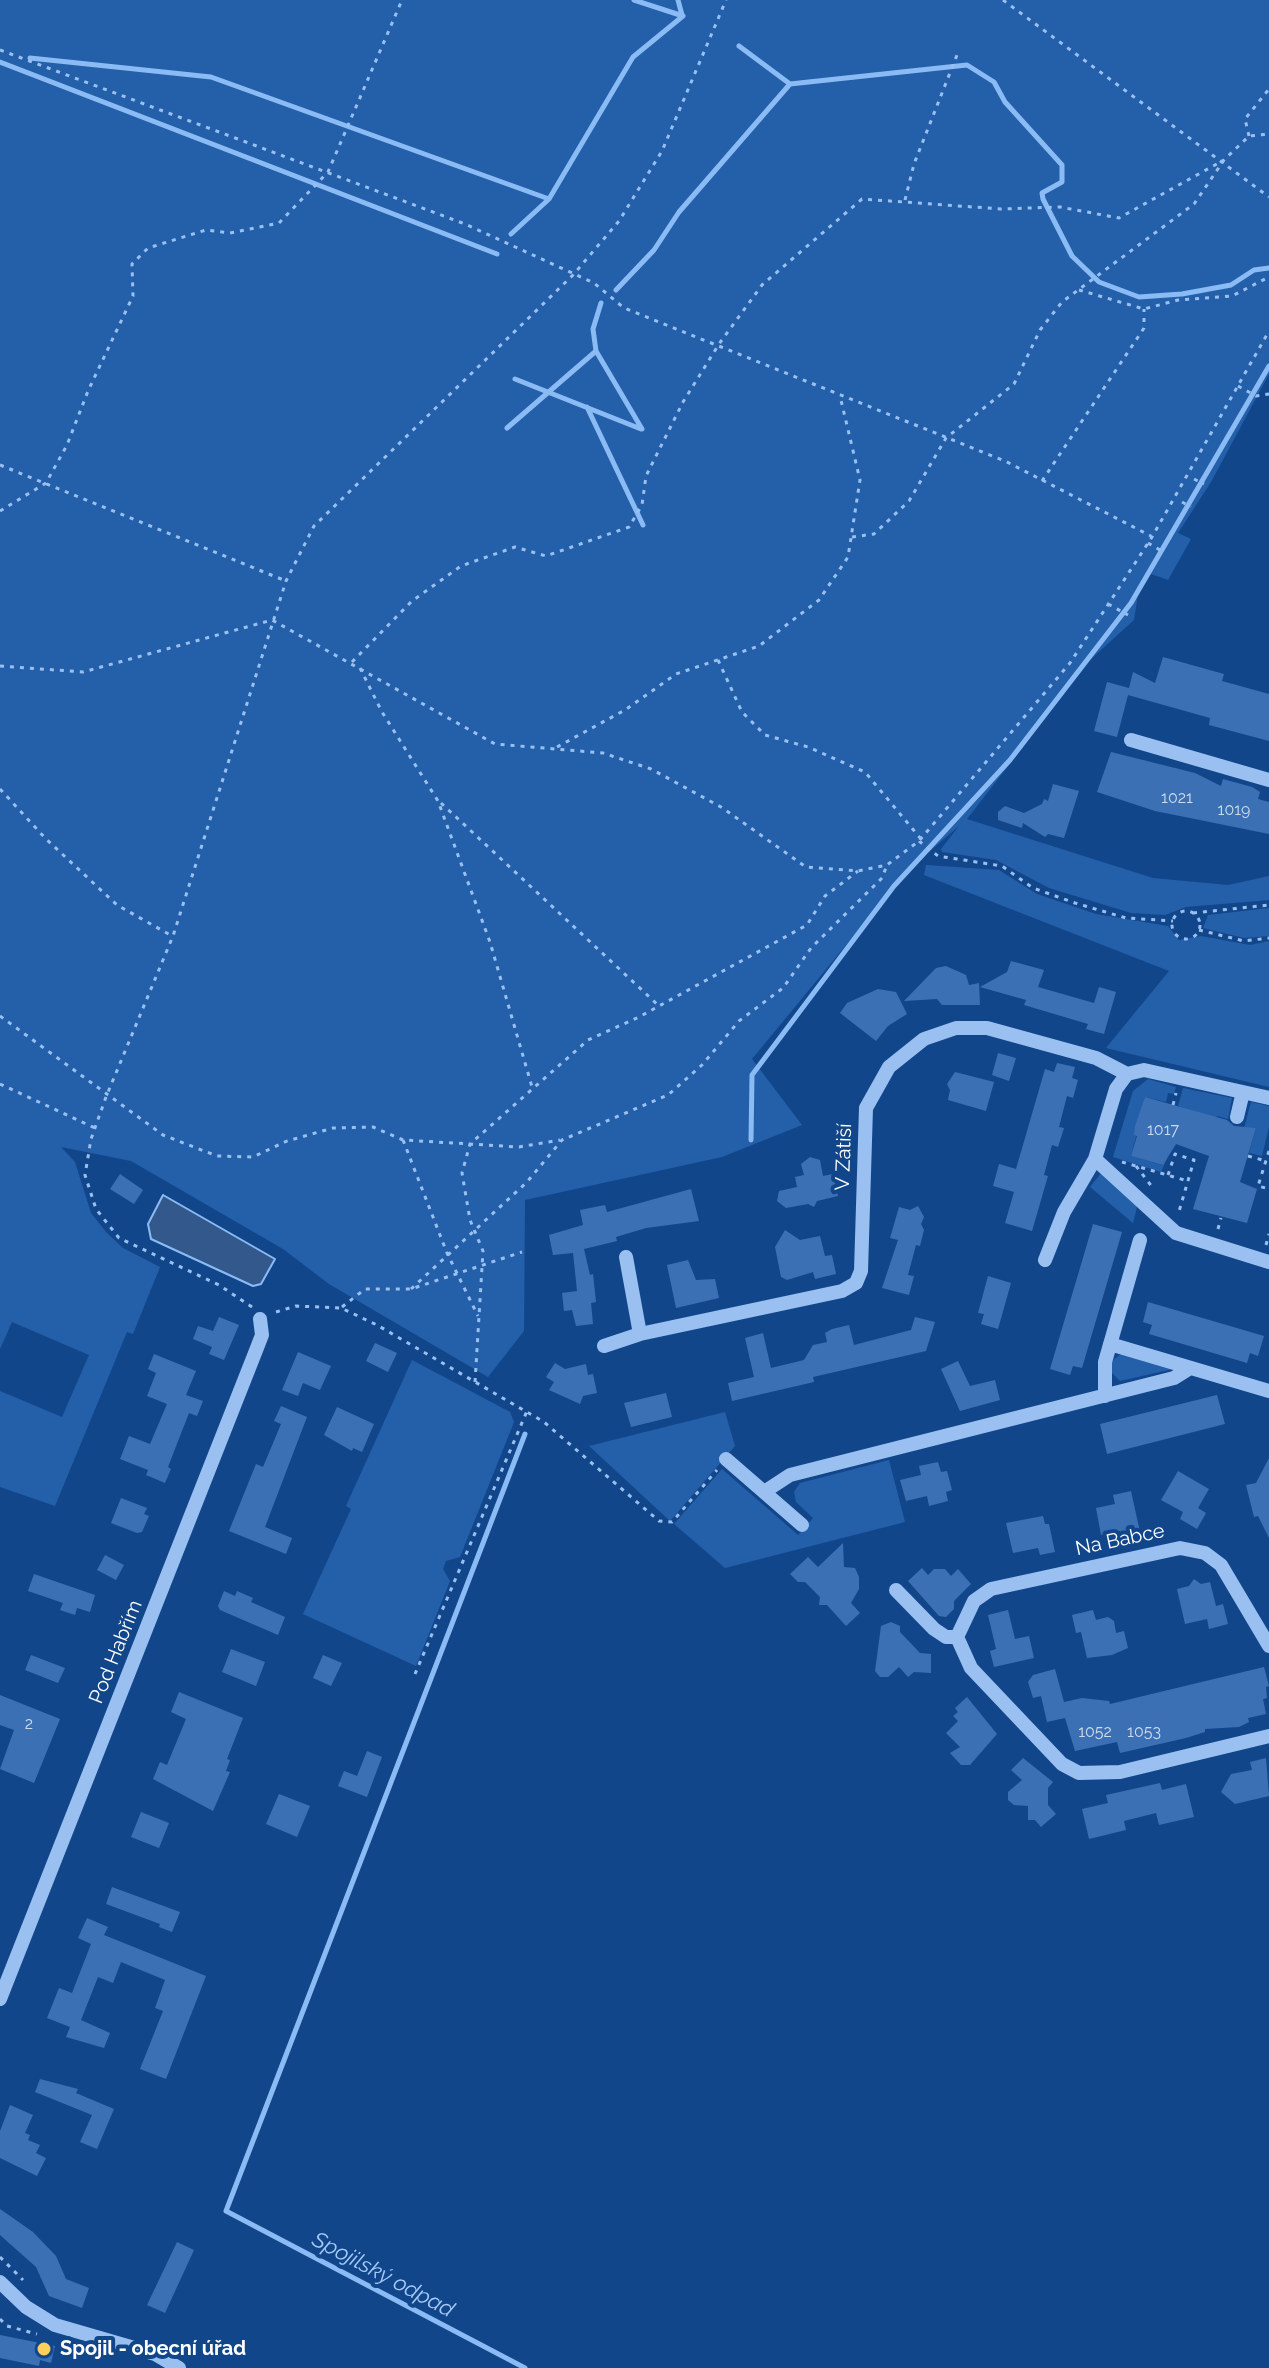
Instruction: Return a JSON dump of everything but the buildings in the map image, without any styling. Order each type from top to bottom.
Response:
[{"type":"street","points":[[1131,740],[1269,780]]},
{"type":"street","name":"V Zátiší","points":[[604,1346],[640,1334],[842,1291],[856,1283],[861,1271],[866,1108],[889,1067],[924,1039],[956,1028],[987,1028],[1096,1058],[1127,1074]]},
{"type":"street","points":[[1045,1260],[1064,1212],[1095,1159],[1116,1089],[1127,1074],[1144,1070],[1269,1098]]},
{"type":"street","points":[[1237,1117],[1243,1092]]},
{"type":"street","points":[[1095,1159],[1176,1233],[1269,1262]]},
{"type":"street","points":[[1105,1396],[1102,1376],[1140,1240]]},
{"type":"street","points":[[626,1257],[640,1334]]},
{"type":"street","name":"Pod Habřím","points":[[0,1999],[262,1335],[260,1319]]},
{"type":"street","points":[[1110,1344],[1269,1391]]},
{"type":"street","points":[[764,1492],[790,1475],[1174,1378],[1190,1368]]},
{"type":"street","points":[[726,1459],[802,1525]]},
{"type":"street","name":"Na Babce","points":[[957,1637],[974,1601],[991,1589],[1180,1548],[1205,1553],[1221,1565],[1269,1646]]},
{"type":"street","points":[[896,1590],[934,1629],[946,1637],[957,1637],[971,1668],[1062,1764],[1079,1773],[1120,1772],[1269,1736]]},
{"type":"street","points":[[3,2291],[65,2330],[145,2350],[177,2367]]},
{"type":"path","points":[[0,511],[46,483],[67,445],[88,391],[133,296],[132,264],[148,248],[206,230],[230,233],[279,223],[328,172],[402,0]]},
{"type":"path","points":[[726,0],[662,151],[619,221],[573,275],[314,526],[286,581],[272,620],[173,936],[106,1097],[95,1128],[85,1175],[91,1199],[109,1228],[142,1251],[236,1295],[252,1307],[260,1319],[296,1306],[341,1308],[377,1325],[527,1411],[655,1518],[672,1522],[726,1459]]},
{"type":"path","points":[[1003,0],[1224,160],[1269,197]]},
{"type":"path","points":[[0,50],[465,224],[594,283],[624,308],[946,438],[1042,481],[1152,537]]},
{"type":"path","points":[[905,200],[914,164],[957,55]]},
{"type":"path","points":[[1249,136],[1245,119],[1269,89]]},
{"type":"path","points":[[852,537],[874,534],[909,501],[946,438],[1014,384],[1040,330],[1062,302],[1194,204],[1224,160],[1249,136],[1269,134]]},
{"type":"path","points":[[352,662],[412,601],[461,566],[515,547],[546,556],[629,527],[642,505],[652,463],[683,402],[719,344],[762,285],[862,199],[1001,209],[1060,207],[1119,218],[1224,160]]},
{"type":"path","points":[[1079,290],[1144,309],[1178,300],[1232,296],[1269,277]]},
{"type":"path","points":[[1042,481],[1144,328],[1144,309]]},
{"type":"path","points":[[0,666],[83,672],[272,620],[359,665],[495,744],[603,753],[651,769],[721,807],[806,867],[858,871],[887,865],[920,841],[1070,663],[1152,537],[1269,331]]},
{"type":"path","points":[[1238,386],[1256,396],[1269,394]]},
{"type":"path","points":[[557,747],[625,710],[676,674],[759,646],[819,600],[848,557],[860,480],[840,396]]},
{"type":"path","points":[[0,465],[286,581]]},
{"type":"path","points":[[1194,479],[1204,484]]},
{"type":"path","points":[[1182,502],[1191,507]]},
{"type":"path","points":[[1148,543],[1165,553]]},
{"type":"path","points":[[1108,604],[1128,615]]},
{"type":"path","points":[[718,660],[742,712],[765,735],[808,747],[865,772],[920,841],[938,856],[1002,866],[1033,888],[1126,918],[1173,921]]},
{"type":"path","points":[[359,665],[382,712],[438,801],[490,942],[532,1087]]},
{"type":"path","points":[[0,789],[46,839],[117,905],[173,936]]},
{"type":"path","points":[[438,801],[659,1006]]},
{"type":"path","points":[[0,1016],[106,1097],[163,1135],[217,1156],[253,1157],[287,1141],[333,1128],[373,1127],[403,1140],[519,1147],[562,1140],[668,1095],[702,1065],[739,1021],[783,988],[811,948],[864,892],[882,878],[887,865]]},
{"type":"path","points":[[475,1383],[483,1263],[476,1229],[470,1220],[462,1173],[470,1144],[588,1040],[659,1006],[807,925],[825,896],[858,871]]},
{"type":"path","points":[[1173,921],[1181,912],[1269,905]]},
{"type":"path","points":[[1173,921],[1176,934],[1183,938],[1192,937],[1199,930],[1199,919],[1193,913]]},
{"type":"path","points":[[1199,930],[1244,941],[1269,938]]},
{"type":"path","points":[[0,1084],[95,1128]]},
{"type":"path","points":[[403,1140],[447,1253],[479,1318]]},
{"type":"path","points":[[411,1289],[527,1182],[562,1140]]},
{"type":"path","points":[[1269,1151],[1258,1186],[1269,1189]]},
{"type":"path","points":[[1168,1175],[1175,1154],[1194,1160],[1177,1219]]},
{"type":"path","points":[[1248,1156],[1266,1161]]},
{"type":"path","points":[[1111,1159],[1188,1181]]},
{"type":"path","points":[[341,1308],[365,1289],[411,1289],[522,1252]]},
{"type":"path","points":[[415,1674],[527,1411]]},
{"type":"shaded area","points":[[0,0],[1269,0],[1269,374],[1211,482],[1178,533],[1191,539],[1168,580],[1151,574],[1138,594],[1134,620],[1091,659],[967,819],[1153,878],[1228,885],[1269,876],[1269,900],[1186,907],[1165,915],[1131,913],[1049,888],[996,860],[942,852],[941,849],[959,826],[908,870],[752,1059],[802,1125],[722,1157],[525,1200],[524,1331],[488,1377],[329,1284],[283,1249],[131,1161],[61,1147],[75,1162],[91,1213],[106,1232],[123,1248],[160,1267],[133,1334],[127,1332],[55,1506],[0,1487],[0,1391],[62,1417],[89,1355],[12,1322],[0,1349]]},
{"type":"shaded area","points":[[926,865],[999,870],[1037,894],[1096,914],[1168,926],[1179,940],[1201,936],[1250,945],[1269,941],[1269,1087],[1106,1048],[1169,971],[924,875]]},
{"type":"shaded area","points":[[1269,908],[1269,936],[1244,938],[1203,928],[1208,915]]},
{"type":"shaded area","points":[[1148,1079],[1176,1087],[1174,1094],[1168,1093],[1166,1102],[1145,1097],[1142,1116],[1138,1116],[1141,1117],[1131,1156],[1162,1165],[1165,1156],[1168,1156],[1161,1172],[1113,1157],[1133,1091]]},
{"type":"shaded area","points":[[1183,1088],[1232,1098],[1228,1119],[1217,1116],[1216,1119],[1178,1106]]},
{"type":"shaded area","points":[[1251,1102],[1269,1106],[1269,1127],[1262,1156],[1249,1153],[1256,1128],[1244,1128]]},
{"type":"shaded area","points":[[1101,1173],[1137,1207],[1133,1223],[1090,1187]]},
{"type":"shaded area","points":[[163,1195],[275,1259],[261,1284],[253,1286],[151,1239],[148,1224]]},
{"type":"shaded area","points":[[1121,1354],[1173,1369],[1120,1381],[1111,1372],[1112,1361]]},
{"type":"shaded area","points":[[412,1360],[510,1412],[514,1422],[460,1557],[446,1561],[443,1569],[450,1581],[416,1666],[303,1614],[351,1509],[346,1506]]},
{"type":"shaded area","points":[[725,1412],[735,1446],[670,1521],[589,1446]]},
{"type":"shaded area","points":[[889,1460],[905,1522],[725,1568],[674,1524],[722,1469],[798,1535],[813,1518],[796,1502],[794,1492],[800,1483]]},
{"type":"waterway","points":[[634,0],[683,16]]},
{"type":"waterway","points":[[678,0],[682,15]]},
{"type":"waterway","points":[[511,234],[549,199],[633,57],[683,16]]},
{"type":"waterway","points":[[739,46],[790,84],[967,65],[994,82],[1005,102],[1062,165],[1062,182],[1042,193],[1043,199],[1072,256],[1099,282],[1139,297],[1182,294],[1231,285],[1254,270],[1269,268]]},
{"type":"waterway","points":[[30,58],[211,77],[549,199]]},
{"type":"waterway","points":[[0,62],[497,254]]},
{"type":"waterway","points":[[616,290],[654,250],[679,212],[790,84]]},
{"type":"waterway","points":[[601,303],[593,329],[596,351],[642,429]]},
{"type":"waterway","points":[[507,428],[596,351]]},
{"type":"waterway","points":[[751,1140],[752,1075],[894,886],[1010,760],[1131,603],[1269,366]]},
{"type":"waterway","points":[[515,379],[641,429]]},
{"type":"waterway","points":[[587,407],[643,525]]},
{"type":"waterway","name":"Spojilský odpad","points":[[525,1434],[226,2211],[525,2368]]},
{"type":"place","name":"Spojil - obecní úřad","points":[[44,2349]]}]
